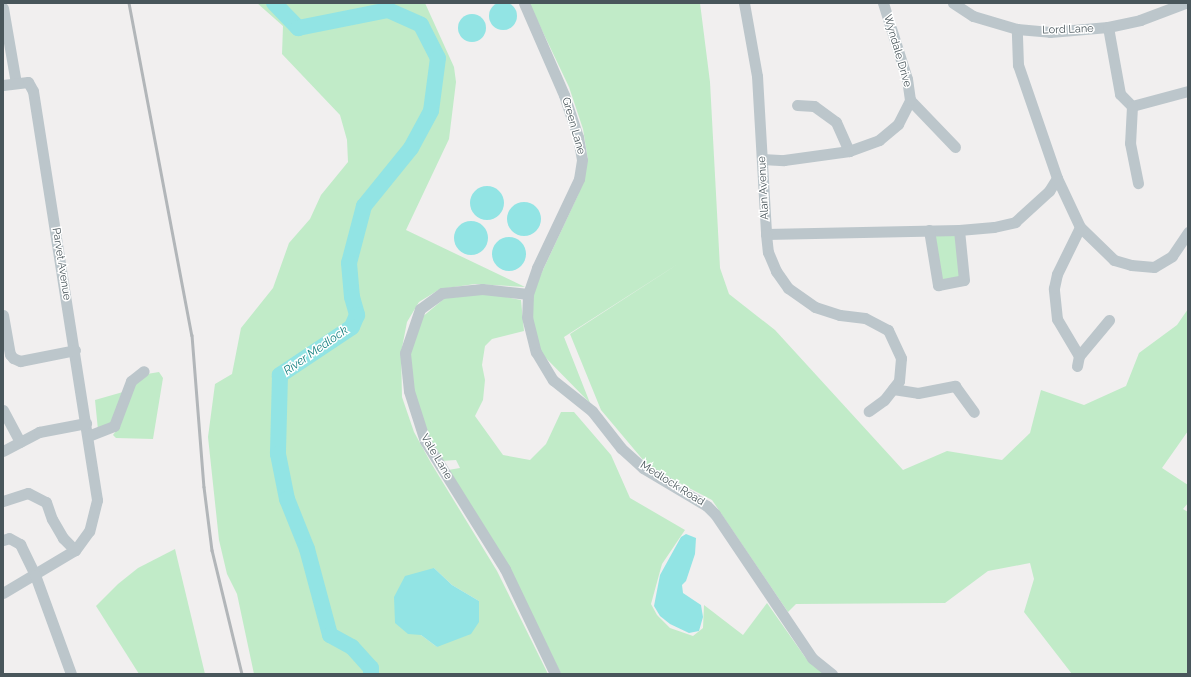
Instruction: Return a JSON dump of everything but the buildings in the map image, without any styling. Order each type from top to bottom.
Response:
[{"type":"street","name":"Green Lane","points":[[524,3],[564,95],[578,136],[582,160],[579,179],[537,268],[528,294]]},
{"type":"street","name":"Alan Avenue","points":[[744,3],[757,76],[766,234],[959,230],[994,227],[1015,222],[1049,191],[1057,178]]},
{"type":"street","name":"Wyndale Drive","points":[[883,3],[907,79],[910,100],[955,147]]},
{"type":"street","name":"Lord Lane","points":[[952,3],[973,16],[1017,29],[1050,32],[1108,27],[1140,20],[1185,3]]},
{"type":"street","points":[[3,8],[16,83],[3,85]]},
{"type":"street","points":[[1108,27],[1120,94],[1132,106],[1130,143],[1138,183]]},
{"type":"street","points":[[1017,29],[1018,65],[1024,84],[1057,178],[1080,227],[1114,260],[1131,266],[1154,267],[1172,256],[1188,232]]},
{"type":"street","name":"Parvet Avenue","points":[[16,83],[28,82],[33,91],[75,350],[97,500],[89,531],[75,550]]},
{"type":"street","points":[[1132,106],[1188,91]]},
{"type":"street","name":"Wyndale Drive","points":[[762,159],[784,160],[849,151],[879,140],[893,128],[910,100]]},
{"type":"street","points":[[797,105],[814,106],[836,122],[849,151]]},
{"type":"street","points":[[1080,227],[1057,274],[1054,288],[1057,319],[1078,361],[1109,320]]},
{"type":"street","points":[[929,230],[938,285],[964,280],[959,230]]},
{"type":"street","points":[[766,234],[768,252],[788,288],[815,307],[840,315],[865,318],[888,330],[901,358],[899,381],[884,400],[869,411]]},
{"type":"street","name":"Vale Lane","points":[[528,294],[482,289],[442,293],[420,309],[405,353],[409,391],[425,441],[505,569],[555,674]]},
{"type":"street","name":"Medlock Road","points":[[528,294],[528,317],[532,341],[541,363],[553,380],[592,412],[622,448],[643,468],[708,506],[716,514],[812,658],[832,674]]},
{"type":"street","points":[[3,315],[10,354],[13,358],[20,361],[75,350]]},
{"type":"street","points":[[88,436],[114,426],[131,381],[144,371]]},
{"type":"street","points":[[893,389],[918,393],[955,386],[974,412]]},
{"type":"street","points":[[3,410],[20,442]]},
{"type":"street","points":[[3,451],[39,432],[86,423]]},
{"type":"street","points":[[3,501],[28,493],[46,502],[52,519],[63,538],[75,550],[3,593]]},
{"type":"street","points":[[3,540],[9,538],[20,544],[34,575],[71,674]]},
{"type":"green space","points":[[257,3],[425,3],[454,67],[456,82],[449,139],[406,230],[525,287],[475,284],[440,289],[419,302],[407,322],[401,353],[402,397],[414,432],[431,463],[497,571],[548,674],[254,674],[237,594],[227,574],[219,540],[208,437],[215,384],[232,374],[241,328],[273,288],[289,243],[310,219],[321,195],[348,162],[347,140],[340,115],[282,54],[283,26]],"holes":[[[434,568],[452,585],[479,601],[437,647],[421,635]]]},
{"type":"green space","points":[[529,3],[700,3],[710,82],[720,268],[729,294],[775,330],[903,470],[947,451],[1002,460],[1030,433],[1041,390],[1084,405],[1126,386],[1139,353],[1177,325],[1188,309],[1188,431],[1162,468],[1188,485],[1188,503],[1183,509],[1188,512],[1188,674],[1072,674],[1024,612],[1034,579],[1030,563],[988,571],[945,603],[796,604],[788,612],[712,500],[649,467],[601,410],[570,334],[681,262],[564,337],[590,403],[539,351],[531,318],[534,289],[578,195],[588,160],[583,129],[569,87]]},
{"type":"green space","points":[[932,231],[956,231],[960,277],[943,282]]},
{"type":"green space","points":[[486,293],[521,300],[524,331],[492,339],[485,346],[482,365],[485,380],[483,400],[475,416],[503,455],[530,460],[546,444],[561,412],[574,412],[611,455],[630,498],[685,530],[662,564],[651,604],[657,615],[670,628],[693,636],[703,628],[704,605],[743,635],[767,603],[805,657],[828,674],[561,674],[547,645],[448,470],[460,468],[456,460],[441,461],[425,433],[417,409],[409,353],[421,318],[445,298]]},
{"type":"green space","points":[[159,372],[163,378],[153,439],[116,438],[113,435],[118,428],[133,384],[147,374]]},
{"type":"green space","points":[[123,392],[112,423],[98,430],[95,400]]},
{"type":"green space","points":[[175,549],[205,674],[139,674],[96,606],[118,584],[138,568]]},
{"type":"water","points":[[503,2],[513,6],[517,16],[513,26],[503,30],[493,26],[489,16],[493,6]]},
{"type":"water","points":[[472,14],[482,18],[486,28],[482,38],[472,42],[462,38],[458,28],[462,18]]},
{"type":"water","points":[[484,186],[490,186],[499,191],[503,197],[503,209],[499,215],[490,220],[484,220],[475,215],[470,206],[470,200],[475,191]]},
{"type":"water","points":[[521,202],[527,202],[536,207],[540,213],[540,225],[536,231],[527,236],[521,236],[512,231],[507,222],[507,216],[512,207]]},
{"type":"water","points":[[468,221],[474,221],[483,226],[487,232],[487,244],[483,250],[474,255],[468,255],[459,250],[454,241],[454,235],[459,226]]},
{"type":"water","points":[[506,237],[512,237],[521,242],[525,248],[525,260],[521,266],[512,271],[506,271],[497,266],[492,257],[492,251],[497,242]]},
{"type":"water","points":[[686,534],[696,538],[695,554],[686,581],[682,585],[683,593],[701,605],[703,617],[699,631],[689,633],[670,624],[660,616],[654,606],[660,575],[681,537]]},
{"type":"water","points":[[434,568],[452,585],[479,601],[479,622],[471,634],[437,647],[421,635],[408,634],[395,623],[394,597],[405,576]]},
{"type":"waterway","name":"River Medlock","points":[[274,3],[298,28],[388,10],[421,25],[438,58],[431,111],[411,148],[364,206],[349,263],[352,297],[357,315],[352,327],[280,375],[278,454],[287,499],[307,549],[330,635],[352,647],[371,668],[371,674]]},
{"type":"railway","points":[[129,3],[192,335],[204,487],[212,550],[242,674]]}]
